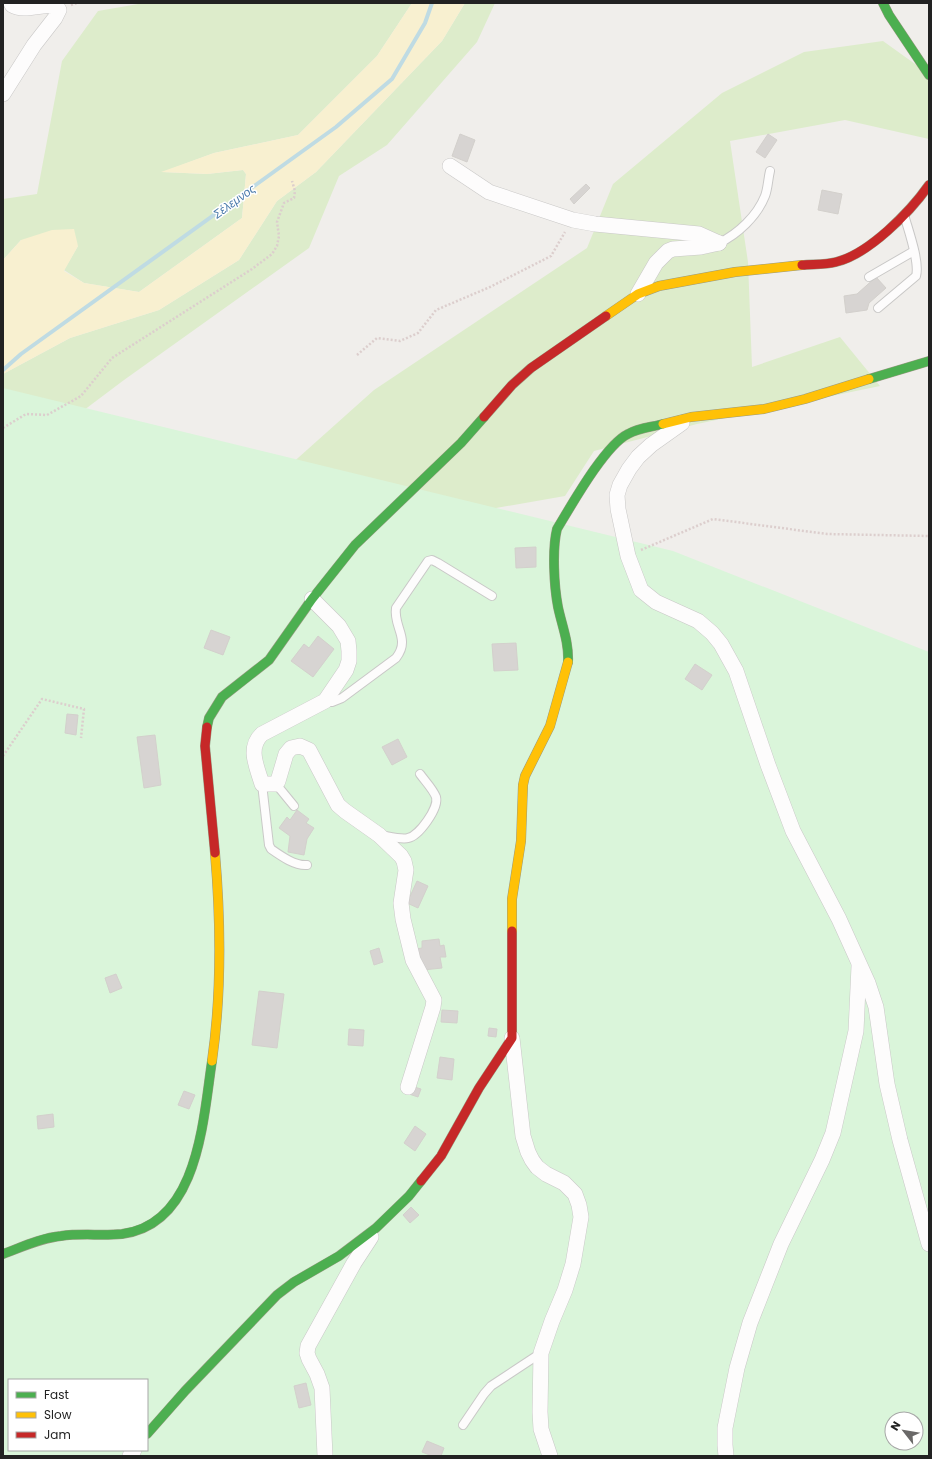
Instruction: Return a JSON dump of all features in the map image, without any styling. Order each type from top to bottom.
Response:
[{"type":"main road","points":[[883,3],[929,75]]},
{"type":"main road","points":[[3,1254],[42,1239],[56,1236],[70,1234],[120,1235],[138,1230],[154,1222],[170,1207],[186,1185],[194,1164],[202,1131],[218,1009],[219,894],[205,746],[206,730],[209,718],[222,697],[269,660],[312,599],[355,544],[461,443],[512,385],[531,368],[638,294],[659,286],[735,272],[836,262],[849,257],[863,250],[904,216],[929,185]]},
{"type":"main road","points":[[148,1433],[185,1391],[277,1295],[294,1282],[339,1256],[376,1228],[408,1196],[441,1156],[479,1088],[512,1038],[512,899],[521,841],[523,785],[525,776],[550,726],[568,662],[567,639],[558,606],[554,560],[555,537],[562,521],[602,459],[617,442],[627,434],[639,430],[691,417],[764,409],[929,361]]},
{"type":"street","points":[[3,94],[34,45],[55,18],[59,10],[57,7],[53,6],[27,8],[16,7],[11,3]]},
{"type":"street","points":[[450,166],[489,192],[572,220],[595,224],[699,234],[719,243]]},
{"type":"street","points":[[638,294],[656,263],[668,251],[673,249],[701,247],[719,243]]},
{"type":"street","points":[[691,417],[647,449],[629,469],[620,485],[617,495],[618,509],[628,556],[641,590],[656,602],[698,621],[712,633],[721,644],[736,671],[768,765],[793,831],[838,919],[868,983],[876,1007],[887,1084],[900,1140],[929,1244]]},
{"type":"street","points":[[312,599],[340,626],[348,641],[350,651],[346,670],[325,701],[262,734],[255,741],[253,751],[269,784],[278,781],[288,751],[291,748],[300,746],[310,750],[338,805],[379,835],[401,856],[404,861],[406,870],[401,903],[403,919],[413,960],[434,1000],[408,1087]]},
{"type":"street","points":[[726,1456],[725,1428],[737,1368],[750,1323],[780,1244],[822,1160],[833,1133],[856,1031],[859,963]]},
{"type":"street","points":[[512,1038],[523,1136],[528,1152],[537,1167],[546,1174],[564,1183],[575,1194],[581,1217],[573,1264],[565,1290],[541,1353],[541,1430],[550,1456]]},
{"type":"street","points":[[325,1456],[322,1388],[307,1353],[308,1346],[354,1263],[376,1228]]},
{"type":"lane","points":[[719,243],[737,233],[754,213],[765,195],[770,171]]},
{"type":"lane","points":[[878,308],[916,276],[918,272],[914,251],[904,216]]},
{"type":"lane","points":[[869,277],[914,251]]},
{"type":"lane","points":[[325,701],[332,702],[342,698],[396,658],[401,652],[403,641],[396,615],[396,608],[428,561],[432,560],[438,563],[492,596]]},
{"type":"lane","points":[[379,835],[407,838],[415,834],[423,827],[435,809],[437,802],[436,796],[420,774]]},
{"type":"lane","points":[[269,784],[294,806]]},
{"type":"lane","points":[[269,784],[271,849],[294,863],[307,865]]},
{"type":"lane","points":[[463,1425],[491,1386],[541,1353]]},
{"type":"path","points":[[3,428],[26,414],[46,415],[81,396],[112,358],[252,269],[272,254],[277,246],[279,236],[277,222],[284,203],[294,198],[295,191],[292,181]]},
{"type":"path","points":[[357,355],[377,338],[400,341],[418,333],[436,310],[490,288],[551,256],[572,220]]},
{"type":"path","points":[[628,556],[713,519],[827,534],[929,536]]},
{"type":"path","points":[[3,756],[42,699],[84,709],[81,738]]},
{"type":"green space","points":[[144,3],[412,3],[377,56],[298,135],[214,153],[163,172],[207,174],[243,170],[246,174],[242,218],[139,292],[84,283],[64,270],[78,246],[21,240],[3,260],[3,199],[37,194],[62,61],[98,11]]},
{"type":"green space","points":[[465,3],[495,3],[477,42],[387,145],[339,176],[309,248],[124,380],[3,471],[3,374],[70,338],[159,310],[239,260],[277,201],[316,172],[442,41]]},
{"type":"green space","points":[[883,41],[929,74],[929,139],[845,120],[730,141],[748,262],[752,367],[840,337],[880,386],[697,424],[594,451],[565,496],[456,515],[270,483],[374,390],[587,248],[613,184],[722,93],[804,52]]},
{"type":"green space","points":[[3,388],[673,551],[929,652],[929,1456],[3,1456]]},
{"type":"sand","points":[[412,3],[465,3],[442,41],[316,172],[277,201],[239,260],[159,310],[70,338],[3,374],[3,260],[21,240],[52,230],[74,229],[78,246],[64,271],[84,283],[139,292],[242,218],[246,174],[243,170],[207,174],[161,172],[214,153],[298,135],[377,56]]},
{"type":"building","points":[[460,134],[475,140],[467,162],[452,156]]},
{"type":"building","points":[[768,134],[777,140],[765,158],[756,152]]},
{"type":"building","points":[[586,184],[590,188],[574,204],[570,199]]},
{"type":"building","points":[[822,190],[842,194],[838,214],[818,210]]},
{"type":"building","points":[[876,277],[886,288],[869,303],[867,310],[846,313],[844,296],[857,294]]},
{"type":"building","points":[[536,547],[536,567],[516,568],[515,548]]},
{"type":"building","points":[[211,630],[230,637],[223,655],[204,648]]},
{"type":"building","points":[[318,636],[334,649],[313,677],[291,661],[304,644],[309,648]]},
{"type":"building","points":[[516,643],[518,670],[494,671],[492,644]]},
{"type":"building","points":[[695,664],[712,675],[702,690],[685,679]]},
{"type":"building","points":[[67,714],[78,715],[76,735],[65,733]]},
{"type":"building","points":[[155,735],[161,785],[144,788],[137,737]]},
{"type":"building","points":[[398,739],[407,757],[392,765],[382,747]]},
{"type":"building","points":[[297,810],[309,819],[306,823],[314,828],[307,839],[304,855],[288,852],[290,836],[279,828],[287,817],[290,820]]},
{"type":"building","points":[[417,881],[428,886],[418,908],[407,903]]},
{"type":"building","points":[[439,939],[440,946],[444,945],[446,957],[440,957],[442,968],[423,970],[416,949],[422,948],[422,941]]},
{"type":"building","points":[[379,948],[383,962],[374,965],[370,951]]},
{"type":"building","points":[[116,974],[122,988],[110,993],[105,978]]},
{"type":"building","points":[[259,991],[284,994],[277,1048],[252,1045]]},
{"type":"building","points":[[442,1010],[458,1011],[457,1023],[441,1022]]},
{"type":"building","points":[[489,1028],[497,1029],[496,1037],[488,1036]]},
{"type":"building","points":[[349,1029],[364,1030],[363,1046],[348,1045]]},
{"type":"building","points":[[440,1057],[454,1059],[452,1080],[437,1078]]},
{"type":"building","points":[[411,1086],[421,1089],[418,1097],[409,1094]]},
{"type":"building","points":[[184,1091],[195,1095],[189,1109],[178,1105]]},
{"type":"building","points":[[53,1114],[54,1127],[38,1129],[37,1116]]},
{"type":"building","points":[[415,1126],[426,1134],[415,1151],[404,1143]]},
{"type":"building","points":[[411,1207],[419,1215],[410,1223],[403,1215]]},
{"type":"building","points":[[306,1383],[311,1405],[299,1408],[294,1386]]},
{"type":"building","points":[[427,1441],[444,1448],[441,1456],[432,1456],[422,1452]]},
{"type":"waterway","name":"Σέλεμνος","points":[[3,370],[21,354],[336,127],[392,79],[425,23],[432,3]]},
{"type":"traffic: fast","points":[[883,3],[889,15],[929,75]]},
{"type":"traffic: fast","points":[[869,379],[929,361]]},
{"type":"traffic: fast","points":[[207,727],[209,718],[222,697],[269,660],[312,599],[355,545],[461,443],[484,417]]},
{"type":"traffic: fast","points":[[568,662],[566,641],[555,589],[554,557],[557,529],[589,477],[609,450],[619,440],[636,430],[663,424]]},
{"type":"traffic: fast","points":[[3,1254],[32,1243],[54,1237],[69,1235],[122,1234],[148,1226],[167,1211],[182,1190],[192,1166],[200,1139],[212,1061]]},
{"type":"traffic: fast","points":[[148,1433],[185,1391],[277,1295],[294,1282],[339,1256],[376,1228],[409,1196],[421,1181]]},
{"type":"traffic: slow","points":[[606,316],[638,294],[659,286],[735,272],[802,265]]},
{"type":"traffic: slow","points":[[663,424],[691,417],[764,409],[805,399],[869,379]]},
{"type":"traffic: slow","points":[[512,931],[512,899],[521,841],[523,785],[525,776],[550,726],[568,662]]},
{"type":"traffic: slow","points":[[212,1061],[218,1009],[220,957],[215,853]]},
{"type":"traffic: jam","points":[[802,265],[836,262],[849,258],[862,250],[888,231],[921,196],[929,185]]},
{"type":"traffic: jam","points":[[484,417],[512,385],[531,368],[606,316]]},
{"type":"traffic: jam","points":[[207,727],[205,746],[215,853]]},
{"type":"traffic: jam","points":[[421,1181],[441,1156],[479,1088],[512,1038],[512,931]]}]
